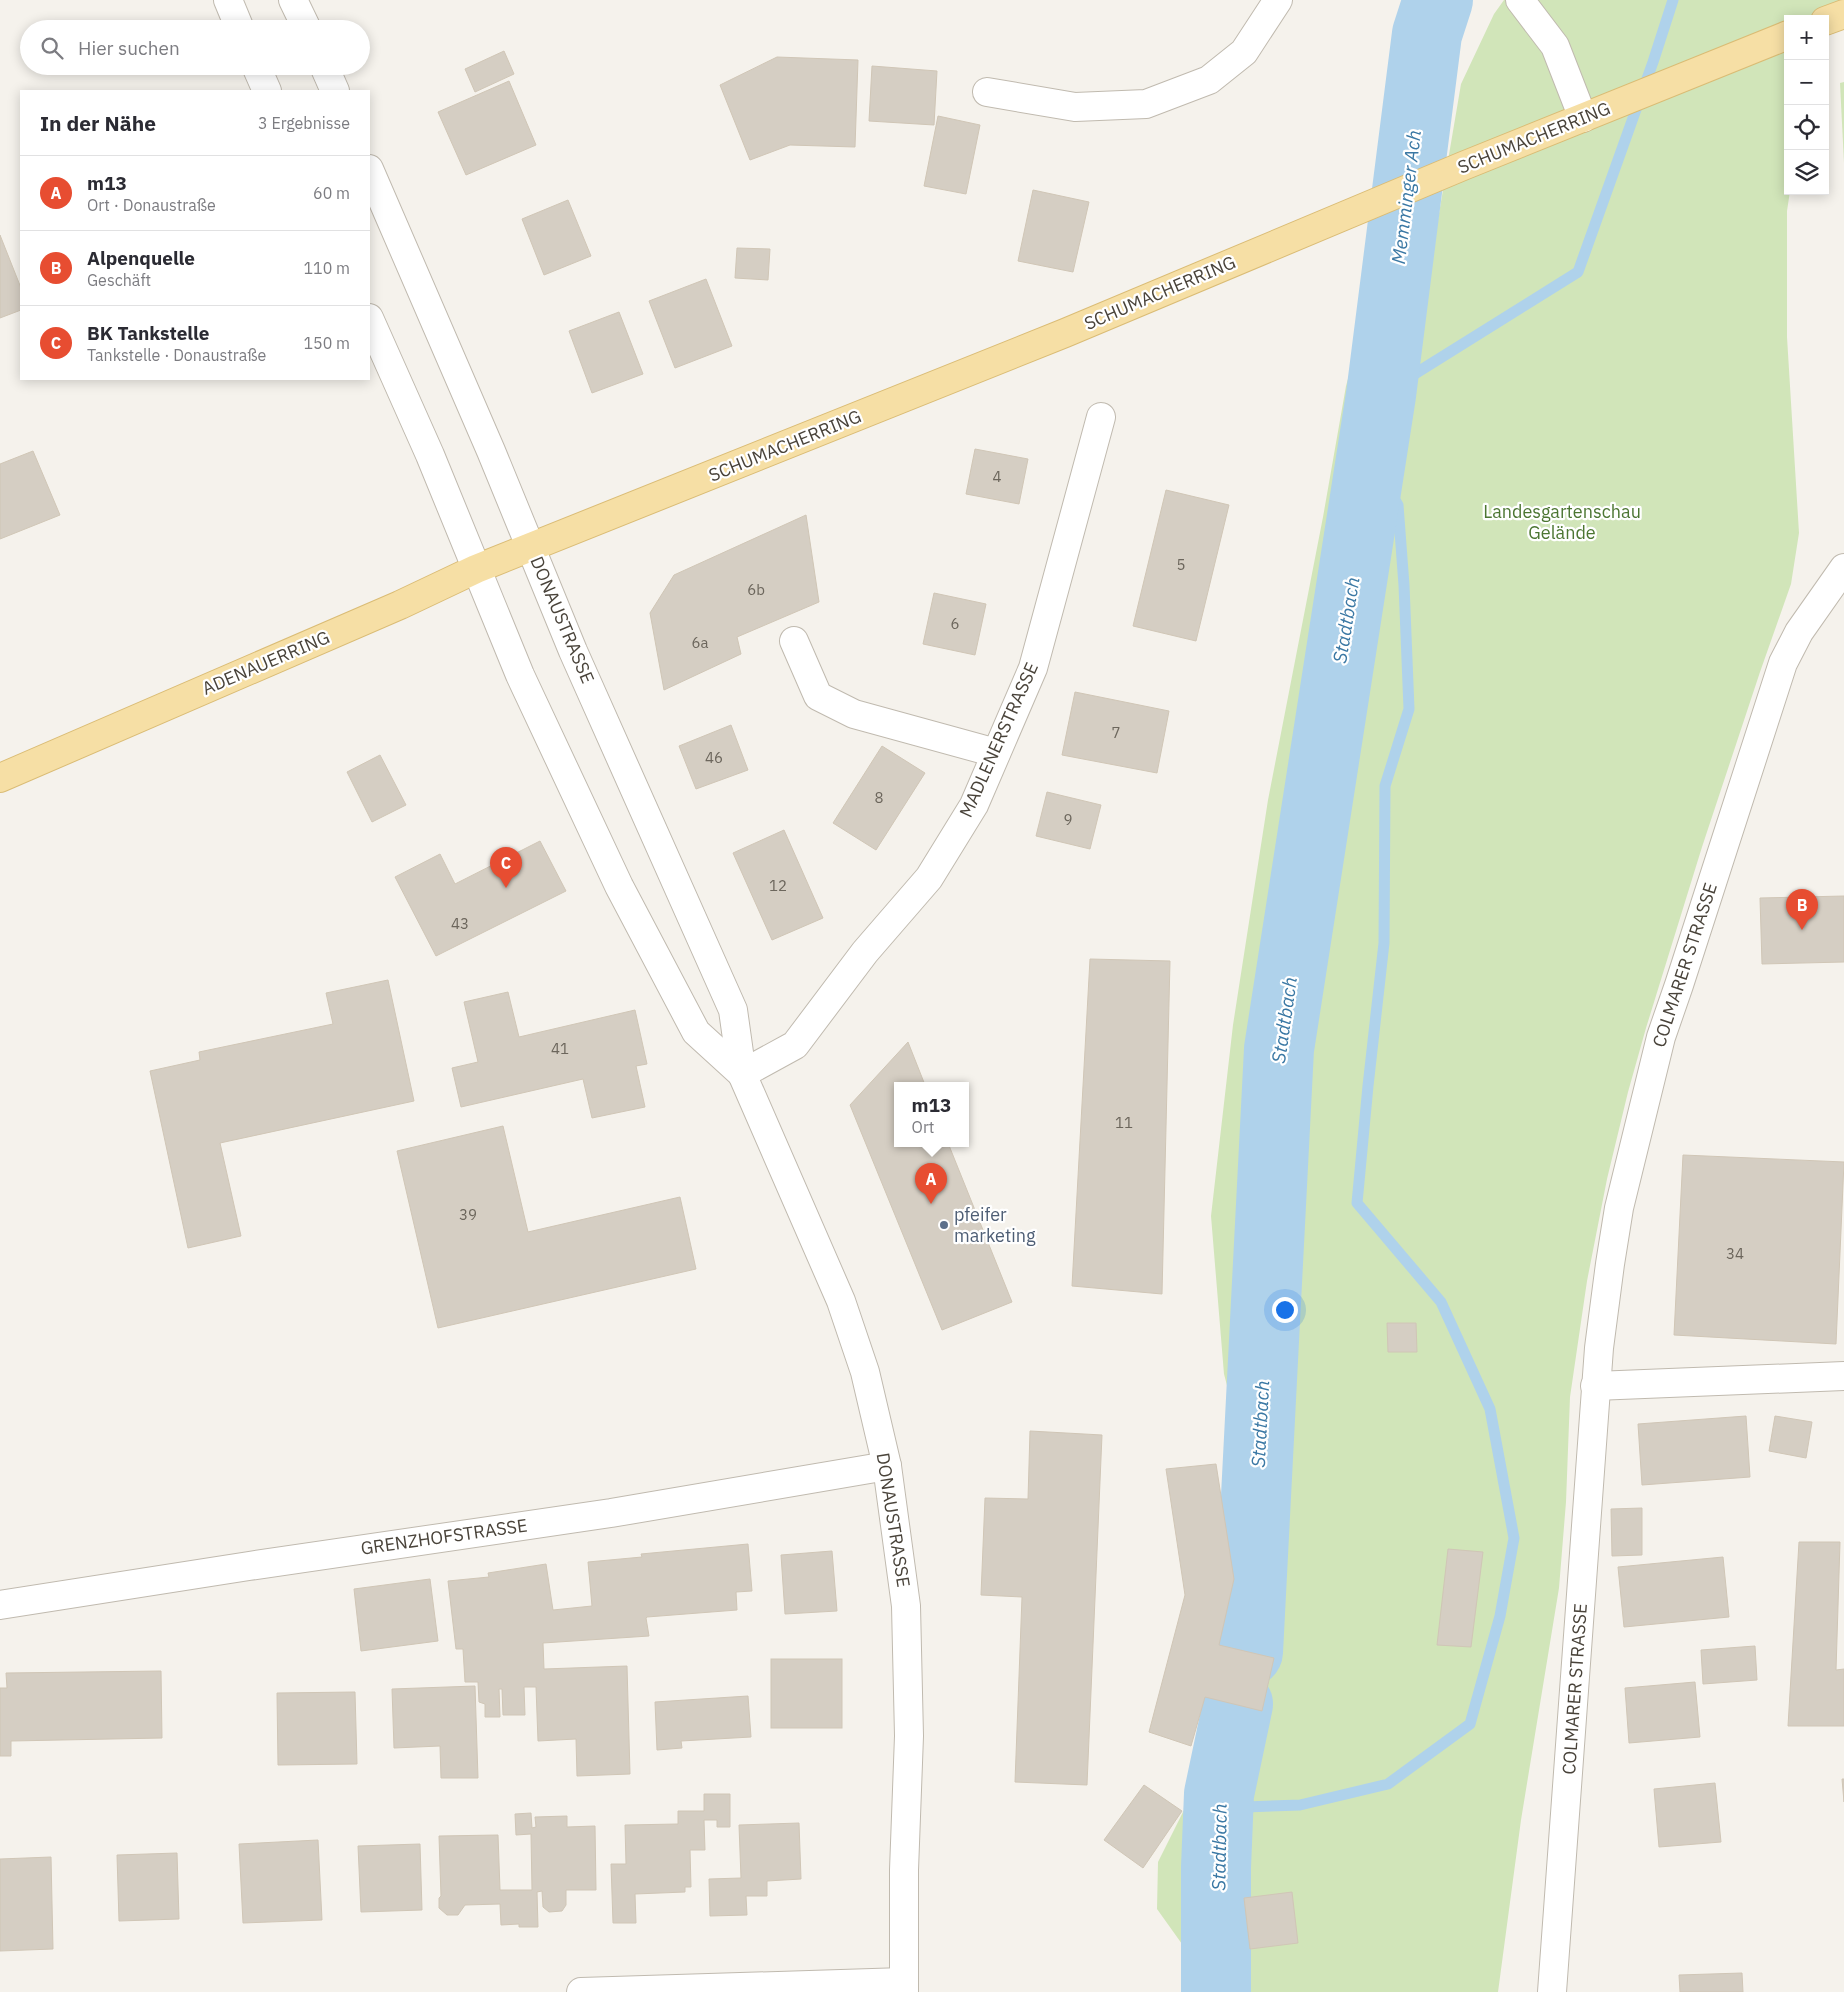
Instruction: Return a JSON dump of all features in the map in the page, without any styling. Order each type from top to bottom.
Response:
[{"type":"main road","points":[[1829,20],[1844,14]]},
{"type":"main road","name":"SCHUMACHERRING","points":[[531,548],[1056,337],[1463,166],[1621,104],[1784,37]]},
{"type":"main road","name":"ADENAUERRING","points":[[0,778],[400,605],[476,569],[531,548]]},
{"type":"street","points":[[228,0],[236,20]]},
{"type":"street","points":[[293,0],[303,20]]},
{"type":"street","points":[[987,92],[1075,107],[1146,104],[1209,80],[1244,52],[1278,0]]},
{"type":"street","points":[[1520,0],[1554,46],[1583,118]]},
{"type":"street","points":[[260,75],[267,90]]},
{"type":"street","points":[[328,75],[335,90]]},
{"type":"street","name":"DONAUSTRASSE","points":[[370,171],[491,451],[573,651],[733,1010],[742,1074],[840,1301],[865,1372],[887,1466],[906,1606],[909,1736],[904,1870],[904,1987]]},
{"type":"street","name":"DONAUSTRASSE","points":[[370,320],[430,454],[520,675],[620,886],[696,1032],[742,1074]]},
{"type":"street","name":"MADLENERSTRASSE","points":[[742,1074],[795,1045],[865,952],[929,878],[974,805],[1033,668],[1101,417]]},
{"type":"street","name":"COLMARER STRASSE","points":[[1552,1992],[1578,1652],[1595,1386],[1619,1208],[1661,1037],[1782,663],[1799,632],[1844,568]]},
{"type":"street","points":[[794,641],[818,696],[854,714],[996,753]]},
{"type":"street","points":[[1595,1386],[1844,1376]]},
{"type":"street","name":"GRENZHOFSTRASSE","points":[[0,1605],[258,1564],[611,1513],[887,1466]]},
{"type":"street","points":[[581,1992],[904,1987]]},
{"type":"green space","name":"Landesgartenschau Gelände","points":[[1504,0],[1841,0],[1829,34],[1829,15],[1784,15],[1784,195],[1789,195],[1787,211],[1787,337],[1799,533],[1791,584],[1702,847],[1646,1028],[1607,1179],[1587,1281],[1570,1397],[1566,1502],[1559,1588],[1521,1820],[1498,1992],[1211,1992],[1212,1986],[1157,1909],[1158,1862],[1192,1794],[1226,1682],[1238,1629],[1243,1533],[1240,1435],[1224,1374],[1211,1216],[1233,1025],[1268,800],[1323,517],[1346,386],[1362,328],[1372,305],[1435,237],[1461,84],[1494,14]]},
{"type":"green space","points":[[1844,82],[1844,163],[1840,83]]},
{"type":"building","points":[[504,51],[514,74],[475,92],[465,69]]},
{"type":"building","points":[[777,57],[858,60],[855,147],[790,145],[750,160],[720,85]]},
{"type":"building","points":[[872,66],[937,71],[934,125],[869,121]]},
{"type":"building","points":[[509,81],[536,145],[466,175],[438,112]]},
{"type":"building","points":[[938,116],[980,125],[966,194],[924,186]]},
{"type":"building","points":[[1033,190],[1089,202],[1073,272],[1018,261]]},
{"type":"building","points":[[568,200],[591,256],[544,275],[522,219]]},
{"type":"building","points":[[0,235],[20,285],[20,310],[0,318]]},
{"type":"building","points":[[737,248],[770,249],[768,280],[735,278]]},
{"type":"building","points":[[706,279],[732,346],[675,368],[649,301]]},
{"type":"building","points":[[619,312],[643,374],[592,393],[569,331]]},
{"type":"building","points":[[975,449],[1028,459],[1019,504],[966,494]]},
{"type":"building","points":[[33,451],[60,515],[0,539],[0,464]]},
{"type":"building","points":[[1166,490],[1229,505],[1196,641],[1133,626]]},
{"type":"building","points":[[806,515],[819,602],[737,637],[741,654],[664,690],[650,613],[674,575]]},
{"type":"building","points":[[934,593],[986,604],[975,655],[923,644]]},
{"type":"building","points":[[1075,692],[1169,711],[1157,773],[1062,755]]},
{"type":"building","points":[[731,725],[748,770],[696,789],[679,746]]},
{"type":"building","points":[[882,746],[925,773],[876,850],[833,823]]},
{"type":"building","points":[[380,755],[406,805],[372,822],[347,772]]},
{"type":"building","points":[[1047,792],[1101,805],[1090,849],[1036,836]]},
{"type":"building","points":[[784,830],[823,918],[772,940],[733,853]]},
{"type":"building","points":[[540,841],[566,891],[436,956],[395,877],[440,854],[455,884]]},
{"type":"building","points":[[1844,896],[1844,962],[1762,964],[1760,898]]},
{"type":"building","points":[[1090,959],[1170,961],[1162,1294],[1072,1286]]},
{"type":"building","points":[[388,980],[414,1101],[220,1143],[241,1236],[188,1248],[150,1071],[200,1060],[199,1052],[333,1024],[326,993]]},
{"type":"building","points":[[508,992],[519,1037],[635,1010],[647,1064],[636,1066],[645,1107],[592,1118],[583,1079],[461,1107],[452,1068],[478,1062],[464,1002]]},
{"type":"building","points":[[908,1042],[924,1082],[894,1082],[894,1147],[950,1147],[1012,1302],[942,1330],[850,1105]]},
{"type":"building","points":[[503,1126],[528,1232],[680,1197],[696,1269],[438,1328],[397,1151]]},
{"type":"building","points":[[1683,1155],[1844,1162],[1836,1344],[1674,1335]]},
{"type":"building","points":[[1387,1323],[1416,1323],[1417,1352],[1388,1352]]},
{"type":"building","points":[[1746,1416],[1750,1477],[1642,1485],[1638,1424]]},
{"type":"building","points":[[1775,1416],[1812,1422],[1806,1458],[1769,1451]]},
{"type":"building","points":[[1030,1431],[1102,1435],[1087,1785],[1015,1782],[1022,1597],[981,1595],[985,1498],[1028,1499]]},
{"type":"building","points":[[1216,1464],[1234,1579],[1219,1645],[1274,1658],[1262,1711],[1205,1697],[1191,1746],[1149,1732],[1185,1595],[1166,1469]]},
{"type":"building","points":[[1642,1508],[1642,1555],[1612,1556],[1611,1509]]},
{"type":"building","points":[[1799,1542],[1840,1542],[1836,1670],[1844,1669],[1844,1726],[1788,1726]]},
{"type":"building","points":[[748,1544],[752,1591],[736,1592],[737,1610],[647,1617],[649,1636],[543,1643],[544,1669],[627,1666],[630,1774],[577,1776],[576,1739],[538,1741],[536,1687],[524,1687],[525,1715],[503,1715],[502,1689],[499,1689],[500,1717],[485,1717],[485,1704],[479,1702],[478,1682],[465,1682],[463,1649],[456,1649],[448,1581],[489,1577],[488,1573],[546,1564],[553,1610],[592,1606],[588,1562],[642,1557],[641,1554]]},
{"type":"building","points":[[1448,1549],[1483,1552],[1471,1647],[1437,1645]]},
{"type":"building","points":[[832,1551],[837,1611],[785,1614],[781,1555]]},
{"type":"building","points":[[1723,1557],[1729,1617],[1624,1627],[1618,1567]]},
{"type":"building","points":[[430,1579],[438,1641],[361,1651],[354,1589]]},
{"type":"building","points":[[1755,1646],[1757,1680],[1703,1684],[1701,1650]]},
{"type":"building","points":[[771,1659],[842,1659],[842,1728],[771,1728]]},
{"type":"building","points":[[161,1671],[162,1738],[11,1741],[11,1756],[0,1756],[0,1688],[7,1688],[6,1673]]},
{"type":"building","points":[[1695,1682],[1700,1737],[1629,1743],[1625,1688]]},
{"type":"building","points":[[475,1686],[478,1778],[441,1778],[440,1746],[394,1748],[392,1689]]},
{"type":"building","points":[[355,1692],[357,1764],[278,1765],[277,1693]]},
{"type":"building","points":[[748,1696],[751,1737],[681,1741],[682,1748],[657,1750],[655,1702]]},
{"type":"building","points":[[1842,1779],[1844,1779],[1844,1802]]},
{"type":"building","points":[[1715,1783],[1721,1842],[1659,1847],[1654,1789]]},
{"type":"building","points":[[1144,1785],[1182,1811],[1143,1868],[1104,1840]]},
{"type":"building","points":[[704,1794],[730,1794],[730,1827],[717,1827],[717,1820],[704,1820],[705,1850],[690,1850],[691,1887],[685,1887],[685,1892],[635,1894],[636,1923],[613,1923],[611,1864],[626,1864],[625,1825],[678,1824],[678,1811],[704,1811]]},
{"type":"building","points":[[531,1813],[532,1828],[536,1827],[535,1817],[567,1816],[567,1827],[595,1826],[596,1890],[566,1890],[566,1905],[562,1911],[549,1912],[543,1907],[542,1891],[537,1892],[538,1927],[519,1927],[519,1924],[501,1925],[500,1904],[465,1905],[458,1915],[447,1915],[439,1908],[439,1898],[441,1896],[439,1836],[498,1835],[500,1890],[532,1890],[531,1834],[516,1835],[515,1814]]},
{"type":"building","points":[[799,1823],[801,1879],[767,1881],[767,1896],[746,1896],[747,1915],[710,1916],[709,1879],[741,1878],[739,1825]]},
{"type":"building","points":[[318,1840],[322,1920],[243,1923],[239,1844]]},
{"type":"building","points":[[420,1844],[422,1910],[361,1912],[358,1846]]},
{"type":"building","points":[[177,1853],[179,1919],[119,1921],[117,1855]]},
{"type":"building","points":[[51,1857],[53,1949],[0,1951],[0,1859]]},
{"type":"building","points":[[1292,1892],[1298,1943],[1250,1949],[1244,1898]]},
{"type":"building","points":[[1742,1973],[1743,1992],[1680,1992],[1679,1975]]},
{"type":"waterway","name":"Stadtbach","points":[[1248,1652],[1279,1049],[1381,395],[1427,34],[1438,0]]},
{"type":"waterway","points":[[1381,395],[1578,272],[1653,62],[1673,0]]},
{"type":"waterway","points":[[1219,1808],[1300,1805],[1388,1784],[1470,1724],[1500,1616],[1514,1538],[1490,1409],[1441,1302],[1357,1203],[1384,943],[1385,786],[1409,709],[1404,585],[1398,505],[1371,460]]},
{"type":"waterway","name":"Stadtbach","points":[[1216,1992],[1216,1867],[1219,1794],[1238,1704]]},
{"type":"place","name":"BK Tankstelle","points":[[506,888]]},
{"type":"place","name":"Alpenquelle","points":[[1802,930]]},
{"type":"place","name":"m13","points":[[931,1204]]},
{"type":"place","name":"pfeifer marketing","points":[[944,1225]]},
{"type":"water label","name":"Memminger Ach","points":[[1406,197]]}]
